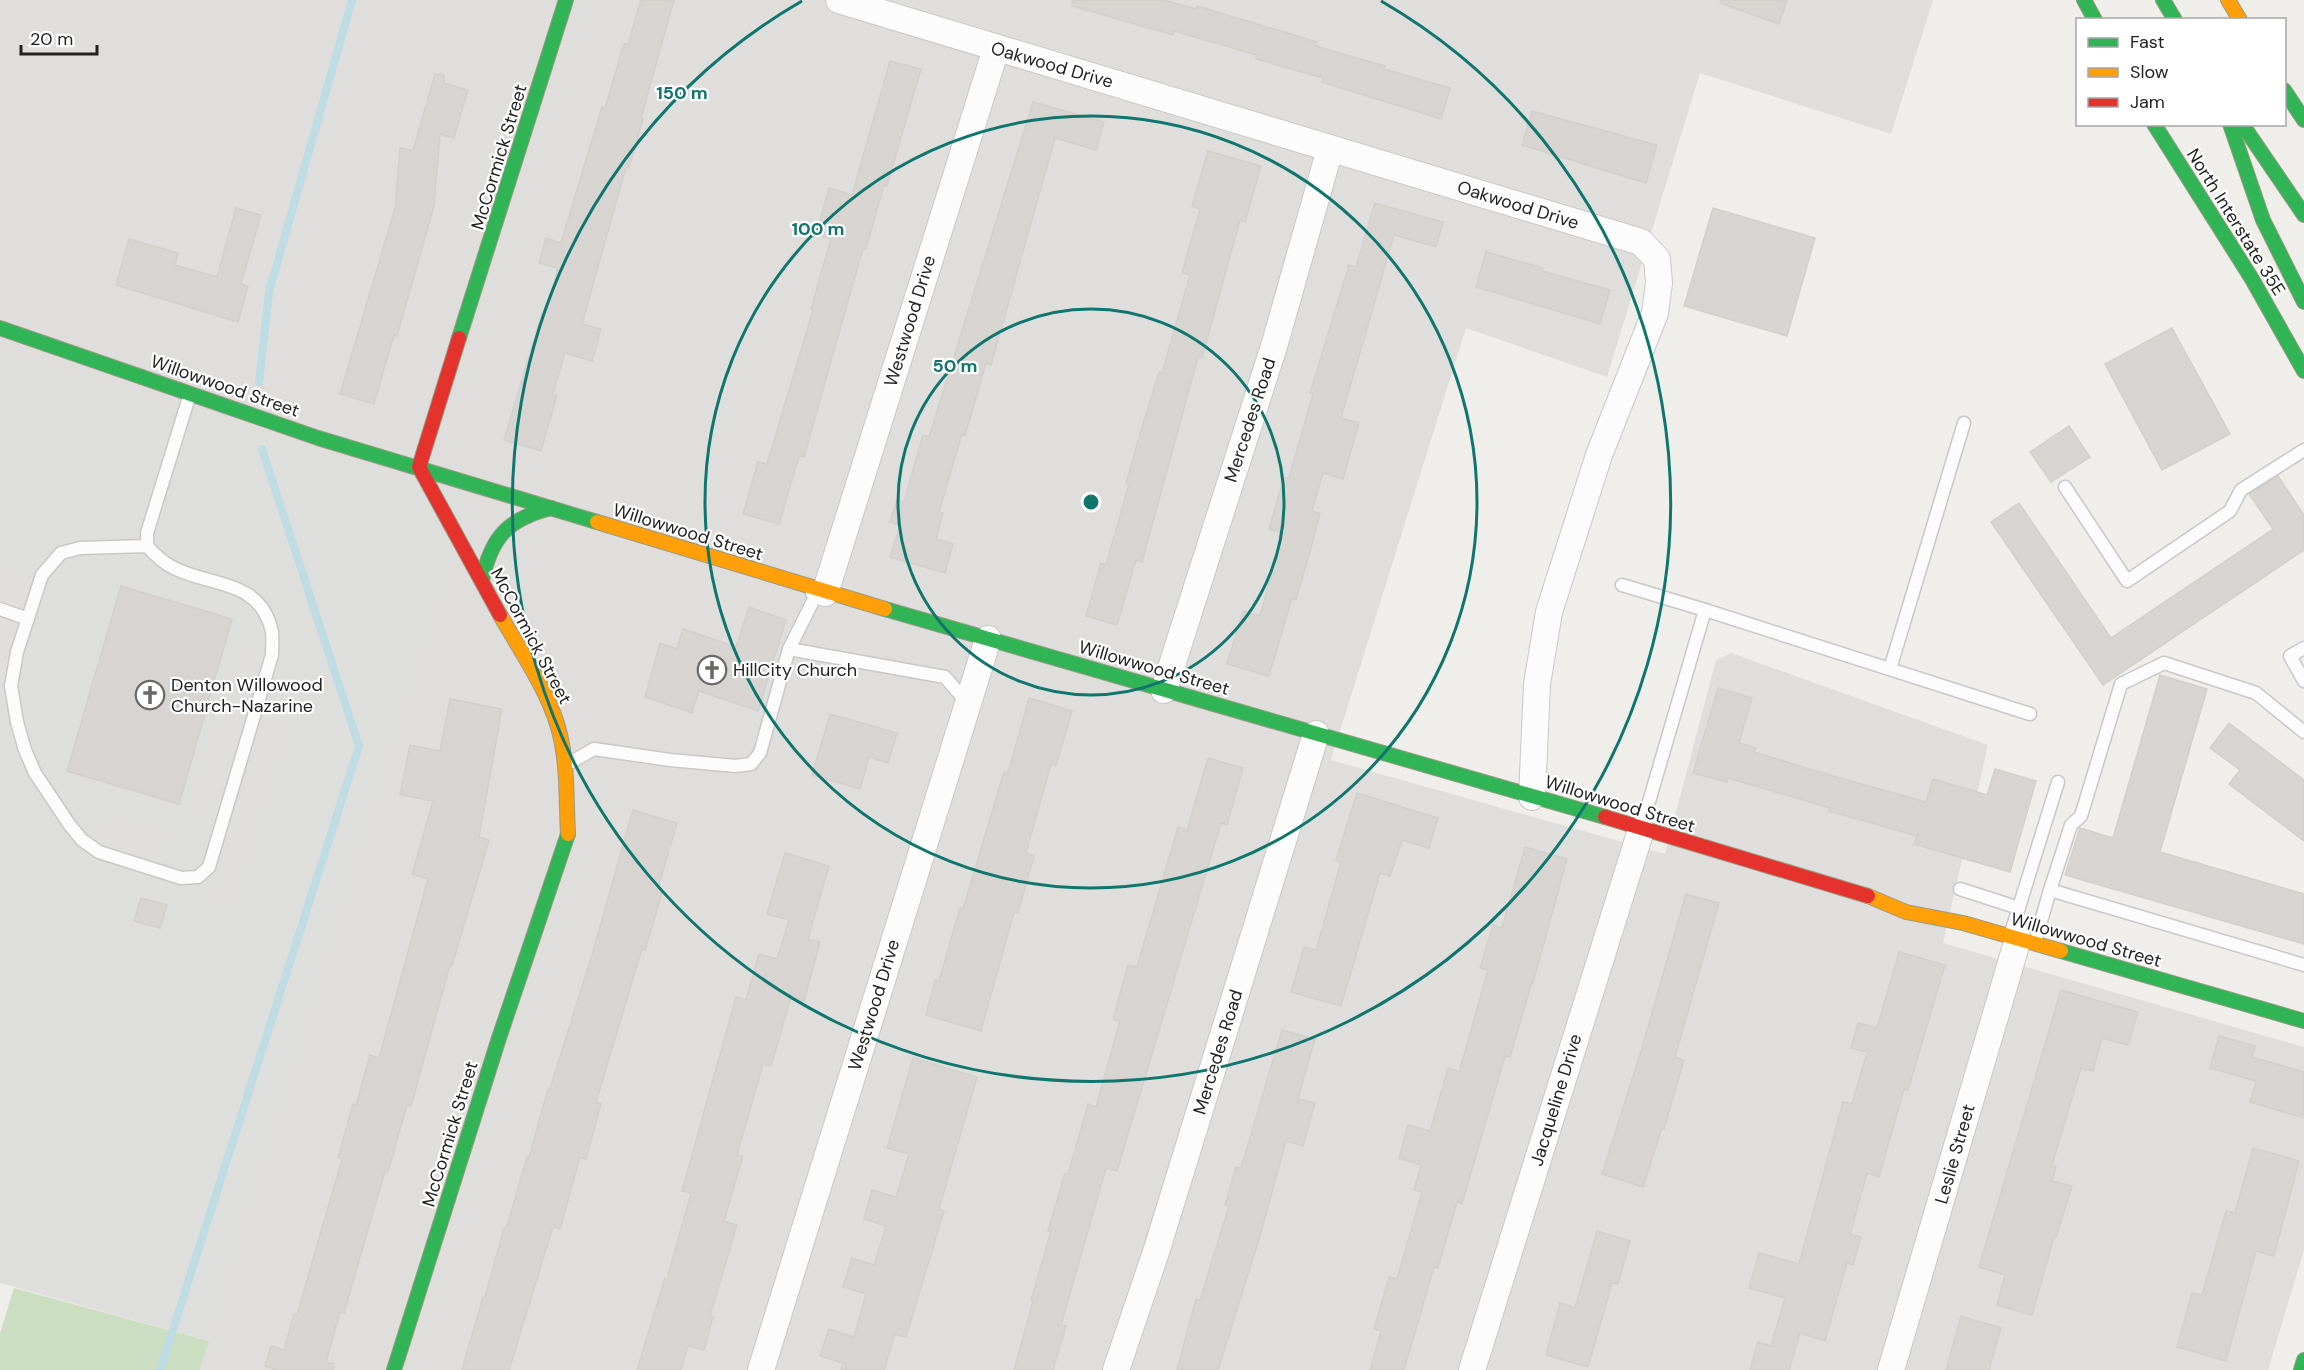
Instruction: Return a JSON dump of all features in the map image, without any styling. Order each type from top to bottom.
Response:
[{"type":"main road","name":"McCormick Street","points":[[394,1370],[499,1038],[568,835],[565,766],[558,726],[542,690],[419,467],[566,0]]},
{"type":"main road","points":[[2084,0],[2094,18]]},
{"type":"main road","points":[[2163,0],[2174,18]]},
{"type":"main road","points":[[2228,0],[2239,18]]},
{"type":"main road","points":[[2286,93],[2304,120]]},
{"type":"main road","name":"North Interstate 35E","points":[[2155,126],[2252,279],[2304,371]]},
{"type":"main road","points":[[2231,126],[2263,220],[2304,302]]},
{"type":"main road","points":[[2243,126],[2304,215]]},
{"type":"main road","name":"Willowwood Street","points":[[0,328],[318,438],[816,590],[1876,898],[1906,912],[1963,923],[2304,1020]]},
{"type":"main road","points":[[482,581],[489,552],[506,529],[519,518],[551,508]]},
{"type":"main road","points":[[2301,1370],[2304,1360]]},
{"type":"street","name":"Oakwood Drive","points":[[838,0],[1641,242],[1657,260],[1659,283],[1655,313],[1599,455],[1549,612],[1537,684],[1532,797]]},
{"type":"street","name":"Westwood Drive","points":[[816,590],[996,49]]},
{"type":"street","name":"Mercedes Road","points":[[1164,690],[1275,343],[1330,149]]},
{"type":"street","name":"Westwood Drive","points":[[761,1370],[987,639]]},
{"type":"street","name":"Mercedes Road","points":[[1116,1370],[1157,1249],[1316,734]]},
{"type":"street","name":"Jacqueline Drive","points":[[1472,1370],[1641,830]]},
{"type":"street","name":"Leslie Street","points":[[1891,1370],[2021,940]]},
{"type":"lane","points":[[147,546],[80,548],[60,554],[42,575],[6,684],[25,750],[35,773],[82,840],[99,852],[181,878],[198,877],[209,867],[272,655],[272,632],[263,611],[251,597],[238,588],[174,569],[157,558],[147,546],[147,532],[190,393]]},
{"type":"lane","points":[[1890,669],[1964,423]]},
{"type":"lane","points":[[2065,488],[2127,580],[2230,511],[2241,490],[2304,450]]},
{"type":"lane","points":[[1622,585],[2030,714]]},
{"type":"lane","points":[[565,766],[594,749],[681,761],[736,766],[751,764],[760,753],[789,649],[815,597],[816,590]]},
{"type":"lane","points":[[0,609],[28,619]]},
{"type":"lane","points":[[1641,830],[1705,610]]},
{"type":"lane","points":[[2304,648],[2290,656],[2304,681]]},
{"type":"lane","points":[[789,649],[945,676],[968,704]]},
{"type":"lane","points":[[2021,940],[2050,890],[2071,825],[2081,816],[2121,684],[2164,663],[2256,693],[2304,732]]},
{"type":"lane","points":[[2021,940],[2019,908],[2058,782]]},
{"type":"lane","points":[[1960,890],[2019,908]]},
{"type":"lane","points":[[2050,890],[2304,965]]},
{"type":"shaded area","points":[[0,0],[1933,0],[1891,134],[1700,73],[1607,377],[1466,328],[1331,760],[1665,854],[1716,660],[1731,653],[1988,745],[1943,943],[2304,1047],[2304,1250],[2268,1370],[200,1370],[469,502],[0,348]]},
{"type":"shaded area","name":"Denton Willowood Church-Nazarine","points":[[0,348],[470,501],[209,1341],[0,1283]]},
{"type":"shaded area","points":[[0,567],[35,579],[0,686]]},
{"type":"shaded area","points":[[241,644],[261,650],[209,817],[189,810]]},
{"type":"shaded area","points":[[279,680],[301,687],[233,906],[211,899]]},
{"type":"shaded area","points":[[108,814],[169,833],[160,858],[100,840]]},
{"type":"green space","points":[[14,1288],[209,1341],[200,1370],[0,1370],[0,1333]]},
{"type":"building","points":[[641,0],[674,0],[641,118],[643,119],[629,168],[626,167],[582,324],[601,329],[592,361],[565,353],[553,394],[557,395],[541,451],[504,440],[558,268],[539,263],[546,238],[561,243],[602,107],[605,108],[624,43],[628,45]]},
{"type":"building","points":[[1073,0],[1164,0],[1196,9],[1197,6],[1317,42],[1315,46],[1450,88],[1441,119],[1322,82],[1323,78],[1256,59],[1257,55],[1174,31],[1173,35],[1072,6]]},
{"type":"building","points":[[1721,0],[1787,0],[1779,24],[1720,3]]},
{"type":"building","points":[[890,61],[921,69],[887,186],[884,185],[866,249],[863,248],[804,457],[799,456],[779,524],[743,514],[758,462],[767,464],[813,310],[811,309],[831,239],[816,234],[829,188],[852,195]]},
{"type":"building","points":[[435,74],[444,75],[444,83],[468,90],[454,138],[440,134],[434,206],[397,336],[394,335],[374,404],[340,394],[395,208],[400,148],[413,150]]},
{"type":"building","points":[[1033,102],[1104,122],[1096,150],[1055,138],[991,365],[986,363],[965,436],[962,434],[939,512],[943,513],[936,539],[953,544],[945,573],[890,557],[900,525],[890,522],[897,500],[904,502],[923,435],[929,437]]},
{"type":"building","points":[[1532,111],[1657,145],[1646,183],[1522,145]]},
{"type":"building","points":[[1208,151],[1261,166],[1245,222],[1240,220],[1202,358],[1198,357],[1142,562],[1136,560],[1117,625],[1086,616],[1101,563],[1106,565],[1129,484],[1126,483],[1142,427],[1159,372],[1162,373],[1190,275],[1182,273],[1200,209],[1192,206]]},
{"type":"building","points":[[1375,203],[1443,222],[1436,247],[1394,235],[1341,418],[1359,423],[1343,479],[1323,473],[1312,511],[1320,514],[1296,600],[1292,598],[1269,676],[1227,664],[1243,611],[1260,616],[1283,533],[1269,529],[1284,477],[1289,478],[1313,394],[1310,393],[1349,265],[1356,267]]},
{"type":"building","points":[[236,208],[261,215],[241,284],[248,286],[238,322],[116,285],[129,239],[178,253],[175,265],[217,277]]},
{"type":"building","points":[[1713,208],[1815,238],[1787,336],[1684,306]]},
{"type":"building","points":[[1486,252],[1610,290],[1600,324],[1476,287]]},
{"type":"building","points":[[2172,328],[2230,434],[2162,470],[2105,364]]},
{"type":"building","points":[[2069,426],[2090,457],[2051,482],[2030,452]]},
{"type":"building","points":[[2278,476],[2304,515],[2304,550],[2103,685],[1991,522],[2019,503],[2111,638],[2273,529],[2249,494]]},
{"type":"building","name":"Denton Willowood Church-Nazarine","points":[[121,586],[232,619],[179,804],[67,771]]},
{"type":"building","name":"HillCity Church","points":[[749,607],[786,620],[758,711],[699,691],[692,713],[645,697],[660,643],[677,649],[683,629],[736,647]]},
{"type":"building","points":[[2160,675],[2207,689],[2160,852],[2304,894],[2304,944],[2065,875],[2080,828],[2113,838]]},
{"type":"building","points":[[1718,688],[1752,698],[1739,743],[1756,748],[1754,752],[1826,774],[1926,802],[1933,779],[1987,795],[1995,769],[2036,781],[2010,872],[1914,844],[1917,836],[1829,811],[1830,808],[1728,778],[1727,782],[1693,773]]},
{"type":"building","points":[[1029,698],[1072,711],[1056,766],[1051,764],[1026,853],[1034,856],[1018,913],[1014,912],[981,1031],[926,1015],[935,980],[939,981],[960,908],[963,909],[1004,772],[1008,773]]},
{"type":"building","points":[[450,699],[502,709],[479,837],[489,840],[452,966],[450,965],[411,1106],[407,1105],[388,1172],[385,1171],[344,1313],[340,1312],[326,1362],[334,1364],[333,1370],[278,1370],[265,1366],[271,1346],[284,1350],[294,1314],[297,1315],[342,1159],[338,1158],[353,1104],[356,1105],[370,1055],[379,1058],[428,879],[412,874],[433,801],[400,795],[410,745],[440,751]]},
{"type":"building","points":[[830,714],[897,733],[888,763],[869,757],[860,789],[812,775]]},
{"type":"building","points":[[2229,723],[2304,780],[2304,841],[2229,784],[2240,770],[2210,748]]},
{"type":"building","points":[[1208,758],[1243,768],[1227,825],[1221,823],[1117,1171],[1106,1168],[1061,1325],[1066,1326],[1053,1370],[1014,1370],[1051,1231],[1048,1231],[1065,1173],[1068,1174],[1088,1104],[1096,1107],[1120,1021],[1113,1019],[1128,965],[1137,967],[1178,827],[1187,830]]},
{"type":"building","points":[[1357,793],[1438,818],[1429,848],[1402,840],[1390,876],[1380,873],[1341,1006],[1291,992],[1304,947],[1316,950],[1341,862],[1336,860]]},
{"type":"building","points":[[633,810],[677,823],[657,892],[662,893],[645,950],[642,949],[596,1102],[601,1104],[586,1159],[580,1157],[560,1229],[553,1227],[509,1370],[462,1370],[504,1228],[506,1229],[594,948]]},
{"type":"building","points":[[1525,847],[1567,859],[1533,983],[1510,1057],[1505,1056],[1462,1204],[1457,1202],[1438,1268],[1434,1267],[1404,1370],[1370,1370],[1381,1331],[1374,1329],[1389,1277],[1397,1279],[1422,1192],[1414,1190],[1421,1165],[1399,1158],[1408,1125],[1430,1131],[1448,1068],[1459,1072],[1488,970],[1480,968],[1493,925],[1502,928]]},
{"type":"building","points":[[785,853],[829,866],[808,939],[820,942],[804,1001],[791,997],[771,1066],[763,1064],[737,1155],[743,1156],[724,1221],[737,1225],[710,1316],[713,1317],[704,1350],[688,1346],[681,1370],[637,1370],[665,1278],[667,1279],[691,1193],[682,1191],[736,997],[746,1000],[759,954],[777,959],[789,920],[767,914]]},
{"type":"building","points":[[1686,894],[1719,903],[1675,1057],[1684,1060],[1664,1129],[1662,1128],[1643,1187],[1602,1174],[1642,1048]]},
{"type":"building","points":[[141,898],[167,905],[160,928],[134,921]]},
{"type":"building","points":[[1899,952],[1945,965],[1908,1090],[1904,1089],[1879,1177],[1867,1173],[1850,1234],[1861,1237],[1853,1265],[1847,1263],[1825,1341],[1800,1333],[1789,1370],[1750,1370],[1758,1342],[1771,1346],[1785,1298],[1749,1288],[1759,1253],[1799,1264],[1843,1102],[1852,1104],[1867,1052],[1851,1048],[1858,1023],[1877,1028]]},
{"type":"building","points":[[2061,990],[2138,1012],[2128,1045],[2102,1038],[2093,1071],[2081,1068],[2052,1165],[2056,1167],[2052,1181],[2072,1186],[2056,1238],[2054,1237],[2032,1315],[1997,1305],[2005,1275],[1979,1267]]},
{"type":"building","points":[[1282,1030],[1315,1039],[1298,1099],[1315,1103],[1303,1146],[1286,1141],[1260,1236],[1218,1370],[1177,1370],[1196,1299],[1200,1300],[1229,1206],[1225,1205],[1236,1167],[1241,1168]]},
{"type":"building","points":[[2219,1036],[2255,1046],[2252,1057],[2304,1072],[2304,1118],[2250,1102],[2256,1081],[2210,1068]]},
{"type":"building","points":[[913,1058],[977,1077],[939,1209],[944,1211],[906,1337],[895,1334],[884,1370],[841,1370],[843,1363],[820,1356],[829,1329],[854,1337],[866,1294],[843,1287],[852,1258],[874,1265],[886,1226],[864,1219],[872,1190],[896,1197],[909,1154],[887,1148]]},
{"type":"building","points":[[2253,1148],[2299,1161],[2274,1256],[2256,1251],[2226,1361],[2177,1347],[2192,1293],[2202,1295],[2226,1211],[2235,1213]]},
{"type":"building","points":[[1597,1231],[1630,1241],[1618,1284],[1612,1283],[1588,1367],[1546,1355],[1560,1303],[1575,1308]]},
{"type":"building","points":[[1961,1316],[2001,1328],[1989,1370],[1946,1370]]},
{"type":"waterway","points":[[259,382],[269,292],[352,0]]},
{"type":"waterway","points":[[160,1370],[359,746],[262,449]]},
{"type":"traffic: fast","points":[[459,338],[566,0]]},
{"type":"traffic: fast","points":[[2084,0],[2094,18]]},
{"type":"traffic: fast","points":[[2163,0],[2174,18]]},
{"type":"traffic: fast","points":[[2286,93],[2304,120]]},
{"type":"traffic: fast","points":[[2155,126],[2252,279],[2304,371]]},
{"type":"traffic: fast","points":[[2231,126],[2263,220],[2304,302]]},
{"type":"traffic: fast","points":[[2243,126],[2304,215]]},
{"type":"traffic: fast","points":[[0,328],[318,438],[597,522]]},
{"type":"traffic: fast","points":[[482,581],[496,541],[504,532],[523,518],[551,508]]},
{"type":"traffic: fast","points":[[885,609],[1605,817]]},
{"type":"traffic: fast","points":[[394,1370],[499,1038],[568,834]]},
{"type":"traffic: fast","points":[[2061,951],[2304,1021]]},
{"type":"traffic: fast","points":[[2301,1370],[2304,1360]]},
{"type":"traffic: slow","points":[[2228,0],[2239,18]]},
{"type":"traffic: slow","points":[[597,522],[885,609]]},
{"type":"traffic: slow","points":[[500,615],[540,684],[558,727],[565,766],[568,834]]},
{"type":"traffic: slow","points":[[1868,896],[1906,912],[1963,923],[2061,951]]},
{"type":"traffic: jam","points":[[459,338],[419,467],[500,615]]},
{"type":"traffic: jam","points":[[1605,817],[1868,896]]},
{"type":"place","name":"HillCity Church","points":[[712,670]]},
{"type":"place","name":"Denton Willowood Church-Nazarine","points":[[150,695]]}]
